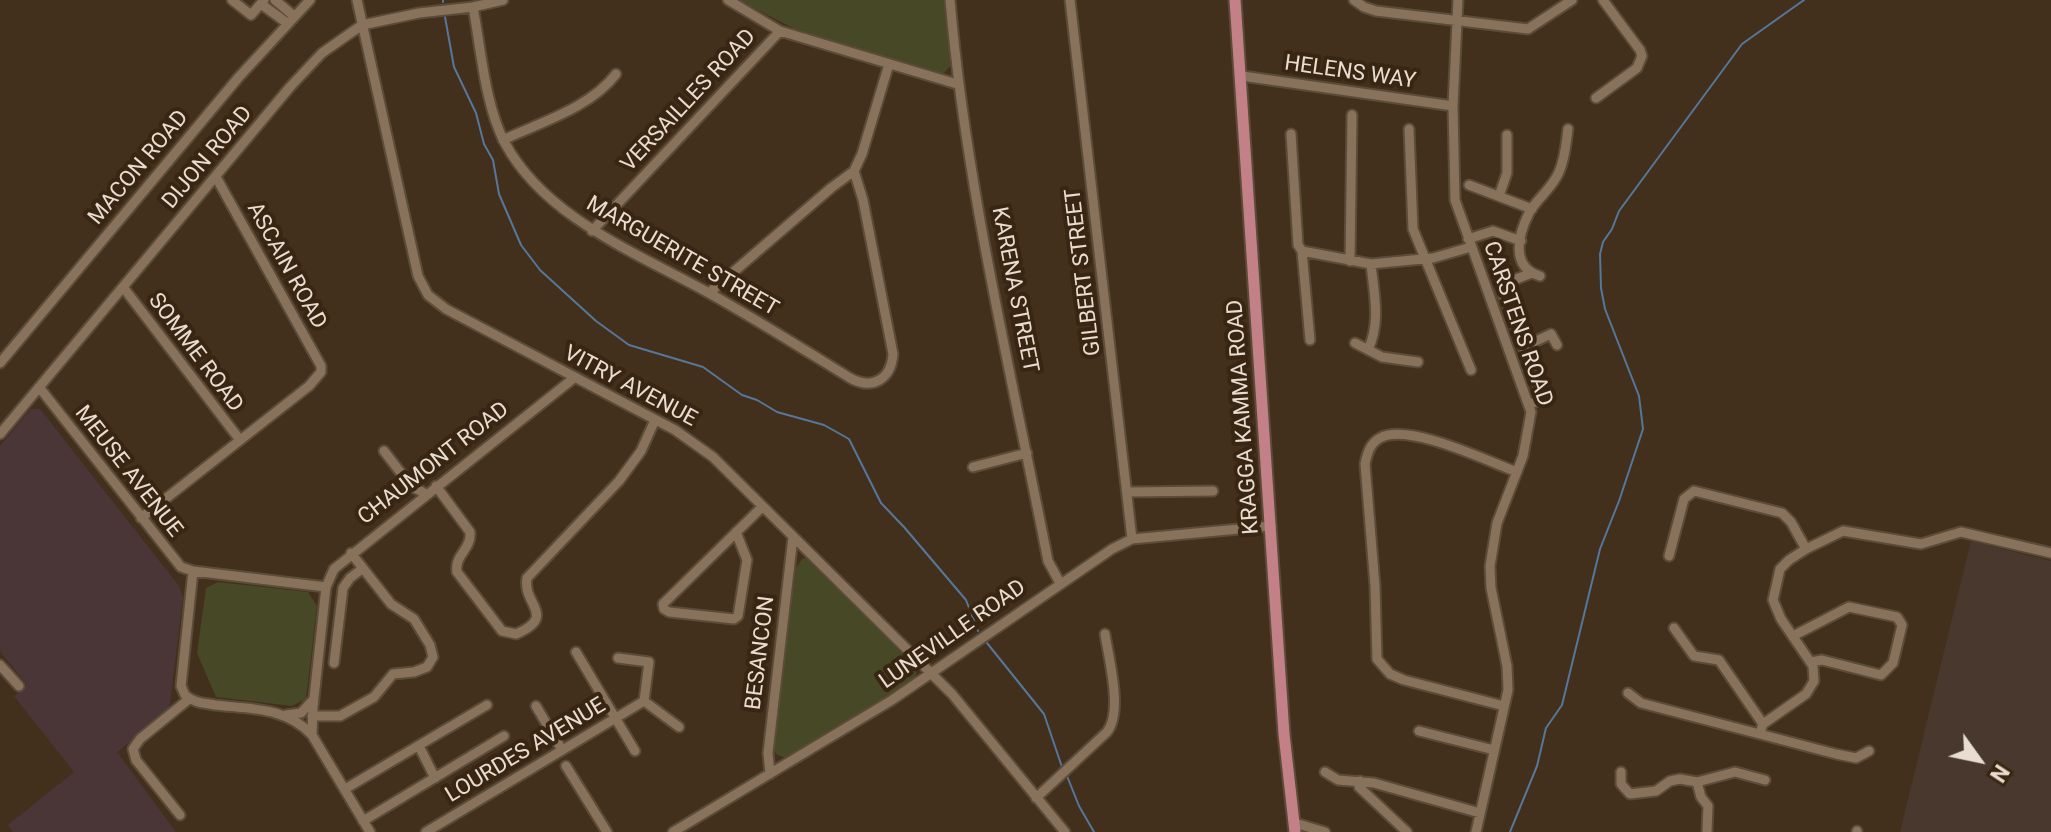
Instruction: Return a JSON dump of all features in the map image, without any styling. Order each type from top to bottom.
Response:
[{"type":"main road","name":"KRAGGA KAMMA ROAD","points":[[1235,0],[1284,734],[1295,827]]},
{"type":"street","points":[[232,0],[251,15],[263,2],[290,20]]},
{"type":"street","points":[[275,0],[290,20]]},
{"type":"street","name":"MACON ROAD","points":[[0,363],[224,94],[310,0]]},
{"type":"street","name":"VITRY AVENUE","points":[[357,0],[418,276],[434,302],[689,438],[713,457],[931,673],[979,725],[1065,832]]},
{"type":"street","name":"DIJON ROAD","points":[[0,434],[316,59],[362,25],[503,0]]},
{"type":"street","points":[[728,0],[780,31],[957,84]]},
{"type":"street","name":"KARENA STREET","points":[[950,0],[957,84],[1048,561],[1060,583]]},
{"type":"street","name":"GILBERT STREET","points":[[1070,0],[1132,539]]},
{"type":"street","points":[[1354,0],[1376,11],[1528,29],[1572,0]]},
{"type":"street","name":"CARSTENS ROAD","points":[[1458,0],[1453,106],[1455,200],[1529,405],[1531,422],[1517,472],[1497,523],[1490,566],[1491,588],[1507,666],[1508,690],[1476,832]]},
{"type":"street","points":[[1596,98],[1637,68],[1642,56],[1603,0]]},
{"type":"street","name":"MARGUERITE STREET","points":[[473,7],[494,115],[503,140],[517,163],[529,175],[592,231],[709,293],[858,382],[877,383],[892,365],[893,354],[863,200],[854,171]]},
{"type":"street","name":"VERSAILLES ROAD","points":[[592,231],[780,31]]},
{"type":"street","points":[[709,293],[854,171],[889,64]]},
{"type":"street","points":[[503,140],[592,97],[616,74]]},
{"type":"street","name":"HELENS WAY","points":[[1242,76],[1453,106]]},
{"type":"street","points":[[1350,261],[1352,115]]},
{"type":"street","points":[[1409,129],[1413,229],[1471,370]]},
{"type":"street","points":[[1529,405],[1543,398],[1501,289],[1503,284],[1536,274],[1526,270],[1521,261],[1521,241],[1532,209],[1559,173],[1568,129]]},
{"type":"street","points":[[1291,134],[1298,245],[1302,251],[1310,340]]},
{"type":"street","points":[[1499,196],[1507,173],[1507,135]]},
{"type":"street","name":"ASCAIN ROAD","points":[[216,177],[321,366],[321,372],[309,386],[240,440]]},
{"type":"street","points":[[1469,185],[1532,209]]},
{"type":"street","points":[[1302,251],[1371,264],[1426,259],[1493,231],[1521,241]]},
{"type":"street","points":[[1368,350],[1377,316],[1371,264]]},
{"type":"street","name":"SOMME ROAD","points":[[123,287],[240,440]]},
{"type":"street","points":[[1523,347],[1551,334],[1557,345]]},
{"type":"street","points":[[1355,343],[1390,359],[1418,362]]},
{"type":"street","name":"CHAUMONT ROAD","points":[[326,587],[334,569],[351,553],[574,378]]},
{"type":"street","name":"MEUSE AVENUE","points":[[39,387],[181,567],[193,571]]},
{"type":"street","points":[[436,486],[470,532],[469,545],[456,562],[457,572],[502,631],[516,634],[533,624],[537,616],[526,587],[527,578],[619,481],[641,451],[655,420]]},
{"type":"street","points":[[1504,706],[1404,680],[1390,674],[1377,659],[1375,586],[1365,464],[1376,440],[1396,433],[1455,448],[1517,472]]},
{"type":"street","points":[[141,518],[240,440]]},
{"type":"street","points":[[384,451],[411,486],[426,494]]},
{"type":"street","points":[[973,467],[1027,453]]},
{"type":"street","points":[[1127,492],[1213,491]]},
{"type":"street","points":[[1669,556],[1684,499],[1694,491],[1782,513],[1791,522],[1806,549]]},
{"type":"street","points":[[736,532],[747,560],[738,616],[734,619],[666,611],[663,604],[736,532],[762,507]]},
{"type":"street","name":"LUNEVILLE ROAD","points":[[678,831],[931,673],[1112,549],[1132,539],[1271,526]]},
{"type":"street","points":[[1761,729],[1811,688],[1815,673],[1774,605],[1775,588],[1782,566],[1806,549],[1843,531],[1921,544],[1961,532],[2051,553]]},
{"type":"street","name":"BESANCON","points":[[770,774],[768,753],[793,537]]},
{"type":"street","points":[[312,716],[340,716],[374,697],[397,671],[419,671],[432,661],[430,645],[414,619],[391,604],[351,553]]},
{"type":"street","points":[[334,663],[343,588],[362,569]]},
{"type":"street","points":[[189,699],[181,686],[193,571],[326,587],[312,735]]},
{"type":"street","points":[[1793,636],[1849,607],[1897,617],[1902,625],[1893,663],[1886,673],[1881,675],[1822,660],[1811,662]]},
{"type":"street","points":[[1674,628],[1694,656],[1719,660],[1761,729]]},
{"type":"street","points":[[1036,798],[1107,732],[1114,721],[1115,706],[1105,634]]},
{"type":"street","points":[[576,652],[635,751]]},
{"type":"street","points":[[618,658],[649,662],[644,701],[679,727]]},
{"type":"street","points":[[0,665],[19,686]]},
{"type":"street","points":[[1628,693],[1641,703],[1761,729],[1856,758],[1869,751]]},
{"type":"street","points":[[180,815],[136,760],[133,749],[140,739],[189,699],[286,715],[301,713],[314,698]]},
{"type":"street","name":"LOURDES AVENUE","points":[[426,832],[644,701]]},
{"type":"street","points":[[345,789],[487,705]]},
{"type":"street","points":[[536,706],[562,750]]},
{"type":"street","points":[[286,715],[312,735],[370,832]]},
{"type":"street","points":[[1419,731],[1494,750]]},
{"type":"street","points":[[363,821],[504,736]]},
{"type":"street","points":[[419,746],[435,778]]},
{"type":"street","points":[[566,766],[607,832]]},
{"type":"street","points":[[1325,772],[1338,780],[1360,781],[1480,813]]},
{"type":"street","points":[[1621,772],[1621,784],[1630,794],[1656,791],[1670,781],[1697,782],[1735,772],[1765,780]]},
{"type":"street","points":[[1360,781],[1359,787],[1407,832]]},
{"type":"street","points":[[1697,782],[1701,797],[1708,804],[1707,832]]},
{"type":"street","points":[[1295,827],[1325,832]]},
{"type":"shaded area","points":[[31,409],[40,409],[179,586],[183,597],[169,711],[117,752],[176,832],[13,832],[8,825],[74,772],[14,696],[27,685],[0,651],[0,446]]},
{"type":"shaded area","points":[[1971,541],[2051,561],[2051,832],[1900,832]]},
{"type":"green space","points":[[738,0],[947,0],[952,64],[944,73],[935,73],[795,29]]},
{"type":"green space","points":[[806,558],[915,665],[917,671],[914,680],[896,692],[785,758],[776,754],[773,747],[796,568]]},
{"type":"green space","points":[[218,582],[308,592],[317,606],[306,699],[292,706],[216,697],[197,653],[206,588]]},
{"type":"waterway","points":[[1510,832],[1537,766],[1546,728],[1562,705],[1600,549],[1643,429],[1639,396],[1605,309],[1601,288],[1600,254],[1603,242],[1619,211],[1742,44],[1804,0]]},
{"type":"waterway","points":[[445,17],[454,67],[476,113],[484,144],[493,160],[499,194],[521,245],[540,270],[596,321],[629,345],[703,367],[742,395],[777,412],[824,425],[849,439],[881,503],[966,600],[978,631]]},
{"type":"waterway","points":[[987,643],[1044,714],[1062,767]]},
{"type":"waterway","points":[[1067,776],[1094,832]]}]
